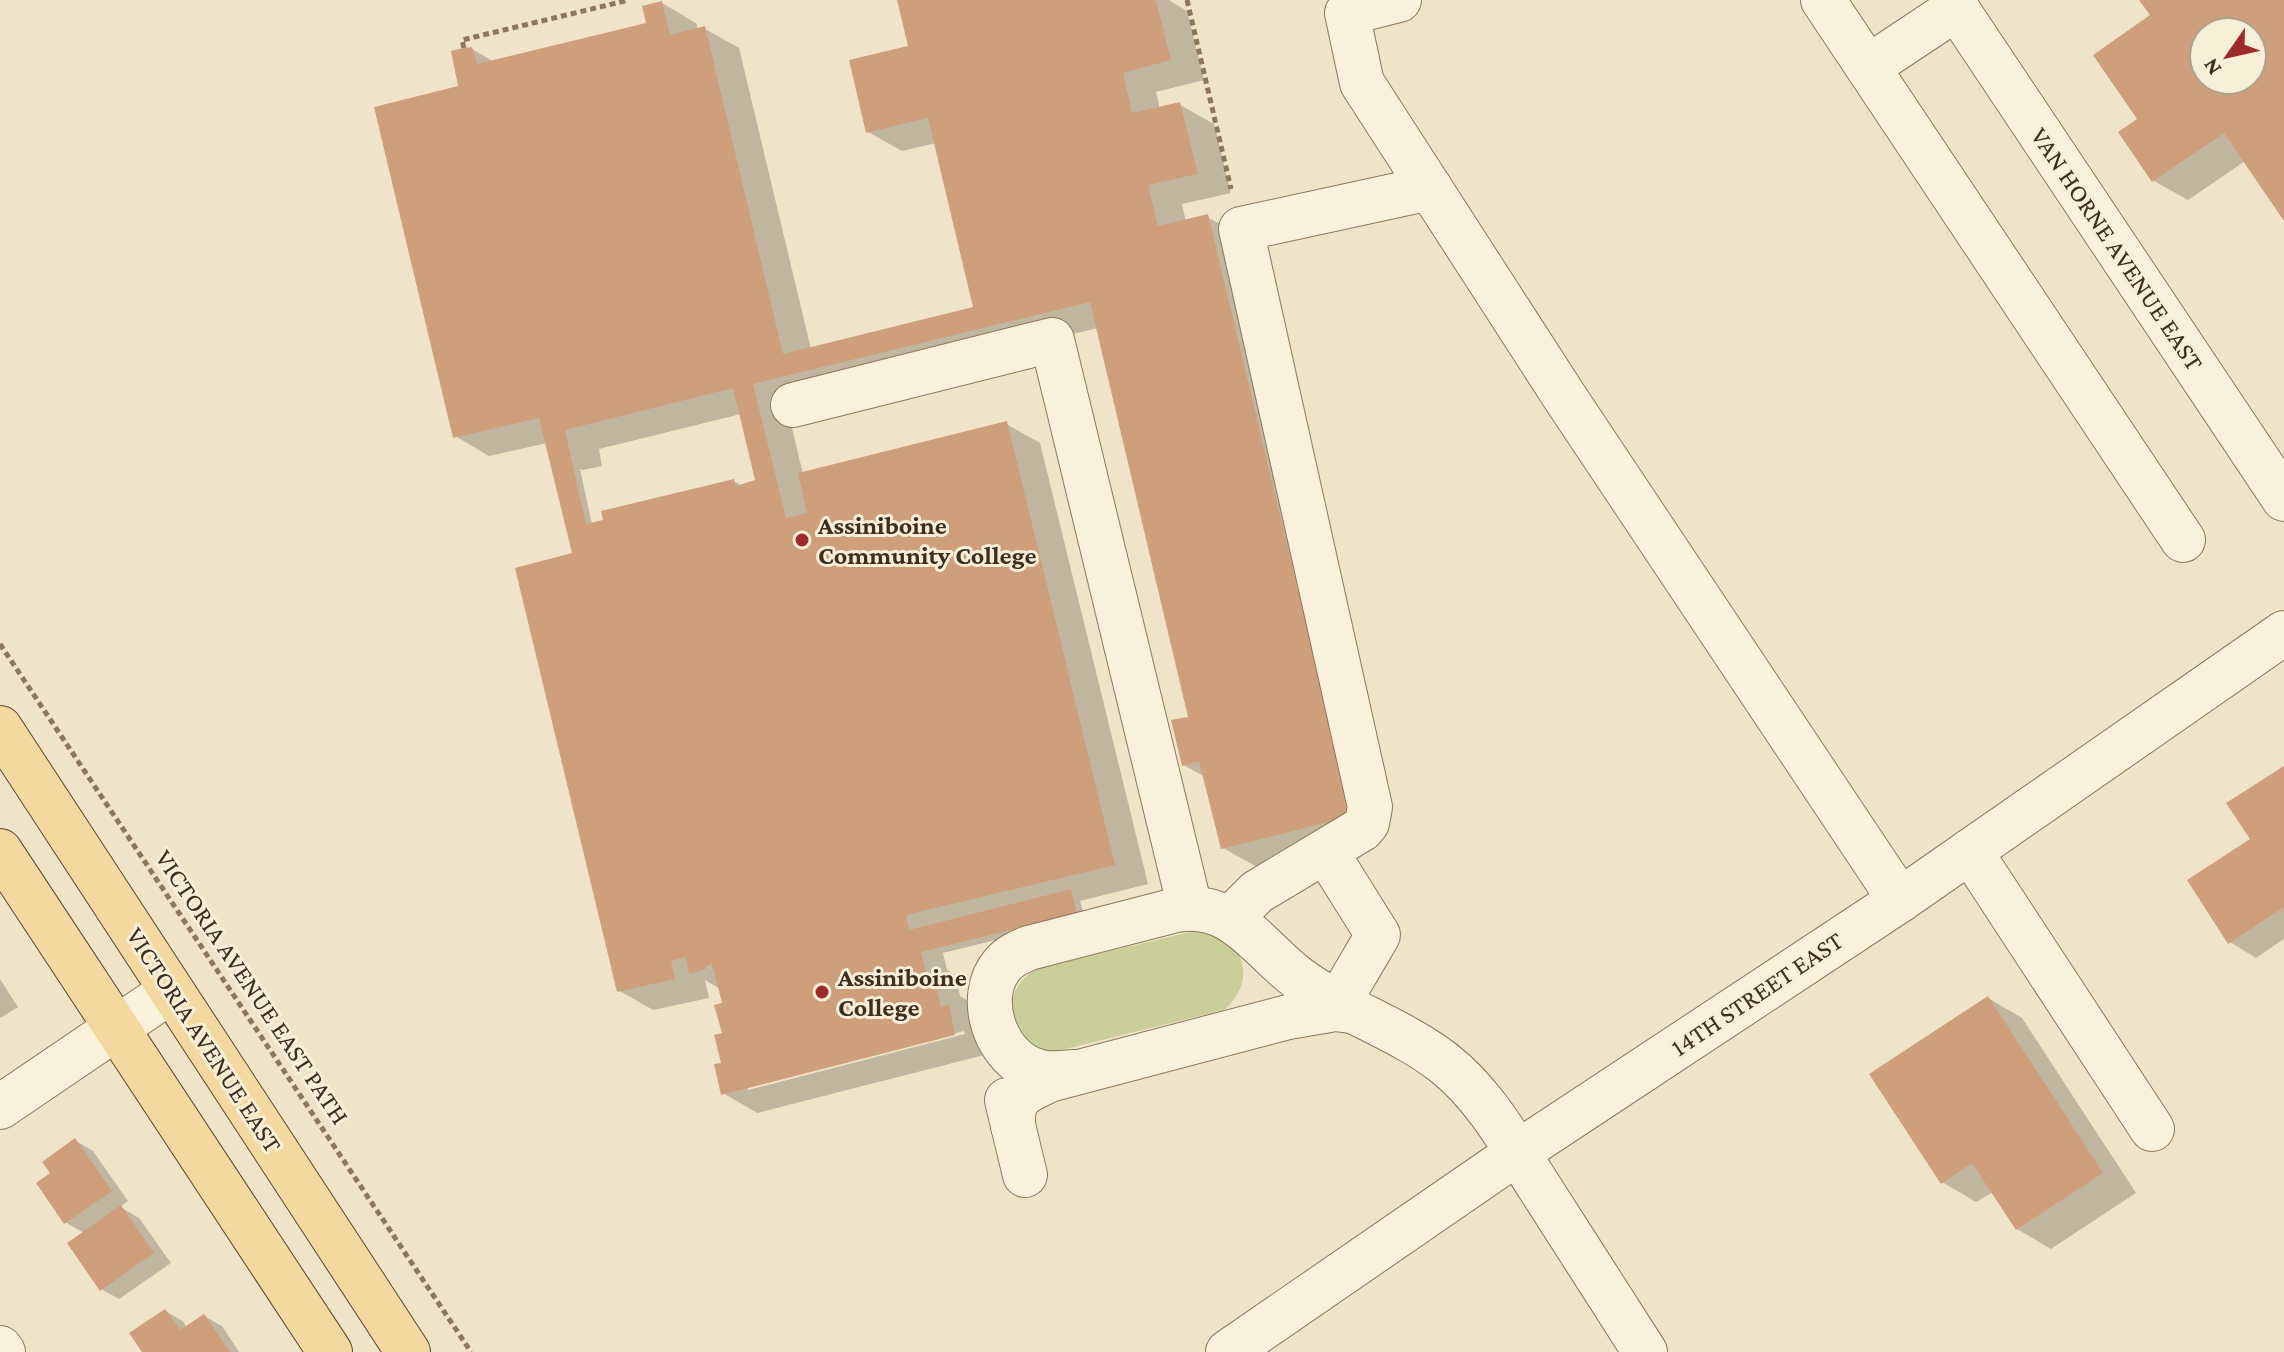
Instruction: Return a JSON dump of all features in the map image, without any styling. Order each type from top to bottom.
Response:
[{"type":"main road","name":"VICTORIA AVENUE EAST","points":[[0,728],[408,1352]]},
{"type":"main road","points":[[0,851],[330,1352]]},
{"type":"street","points":[[1399,0],[1347,13],[1362,83],[1564,396],[1900,900]]},
{"type":"street","points":[[1823,0],[2183,540]]},
{"type":"street","points":[[1868,67],[1954,4]]},
{"type":"street","name":"VAN HORNE AVENUE EAST","points":[[1954,4],[2284,499]]},
{"type":"street","points":[[1234,922],[1249,898],[1362,829],[1367,823],[1370,807],[1241,229],[1430,188]]},
{"type":"street","points":[[793,405],[1052,340],[1190,908]]},
{"type":"street","name":"14TH STREET EAST","points":[[1228,1352],[1517,1153],[1900,900],[2284,633]]},
{"type":"street","points":[[1970,851],[2152,1129]]},
{"type":"street","points":[[1326,852],[1378,935],[1337,1008]]},
{"type":"street","points":[[1025,1175],[991,1015],[994,979],[1001,966],[1012,955],[1029,948],[1190,908],[1216,912],[1234,922],[1284,967],[1337,1008],[1397,1032],[1452,1070],[1475,1093],[1645,1352]]},
{"type":"street","points":[[0,1107],[171,991]]},
{"type":"street","points":[[1013,1126],[1012,1110],[1016,1100],[1049,1080],[1288,1017],[1337,1008]]},
{"type":"street","points":[[991,1015],[1005,1049],[1017,1062],[1035,1071],[1053,1074],[1074,1072]]},
{"type":"path","points":[[464,48],[462,40],[629,0]]},
{"type":"path","points":[[1187,0],[1241,229]]},
{"type":"path","name":"VICTORIA AVENUE EAST PATH","points":[[0,644],[471,1352]]},
{"type":"green space","points":[[1203,931],[1223,939],[1242,962],[1240,988],[1224,1010],[1049,1053],[1023,1039],[1015,1028],[1011,1004],[1015,992],[1035,969]]},
{"type":"building","name":"Assiniboine Community College","points":[[897,0],[1156,0],[1171,60],[1123,73],[1132,113],[1180,102],[1198,174],[1148,185],[1158,226],[1208,214],[1352,816],[1221,849],[1199,761],[1182,766],[1171,720],[1188,717],[1090,302],[753,384],[786,518],[807,513],[798,473],[1007,421],[1115,865],[906,915],[909,930],[1071,889],[1077,914],[921,952],[928,981],[934,979],[941,1007],[949,1005],[955,1035],[721,1095],[714,1064],[721,1063],[714,1035],[722,1033],[714,1005],[722,1003],[712,964],[689,974],[686,957],[671,961],[675,979],[617,992],[515,568],[572,553],[539,418],[453,438],[374,107],[458,86],[451,51],[472,47],[477,64],[646,23],[642,6],[662,1],[670,35],[705,26],[783,354],[973,307],[928,118],[866,133],[849,60],[908,46]],"holes":[[[733,388],[755,480],[736,486],[734,479],[601,511],[603,520],[586,524],[565,430]]]},
{"type":"building","points":[[2139,0],[2284,0],[2284,221],[2224,133],[2152,182],[2118,132],[2137,119],[2093,55],[2150,15]]},
{"type":"building","points":[[2284,766],[2284,907],[2228,944],[2187,880],[2250,839],[2226,803]]},
{"type":"building","points":[[1988,996],[2103,1173],[2016,1230],[1972,1163],[1941,1184],[1869,1074]]},
{"type":"building","points":[[75,1138],[112,1191],[64,1224],[36,1183],[50,1173],[42,1162]]},
{"type":"building","points":[[121,1205],[154,1253],[100,1291],[67,1243]]},
{"type":"building","points":[[165,1309],[180,1330],[204,1314],[230,1352],[142,1352],[129,1333]]},
{"type":"place","name":"Assiniboine Community College","points":[[802,540]]},
{"type":"place","name":"Assiniboine College","points":[[822,992]]}]
